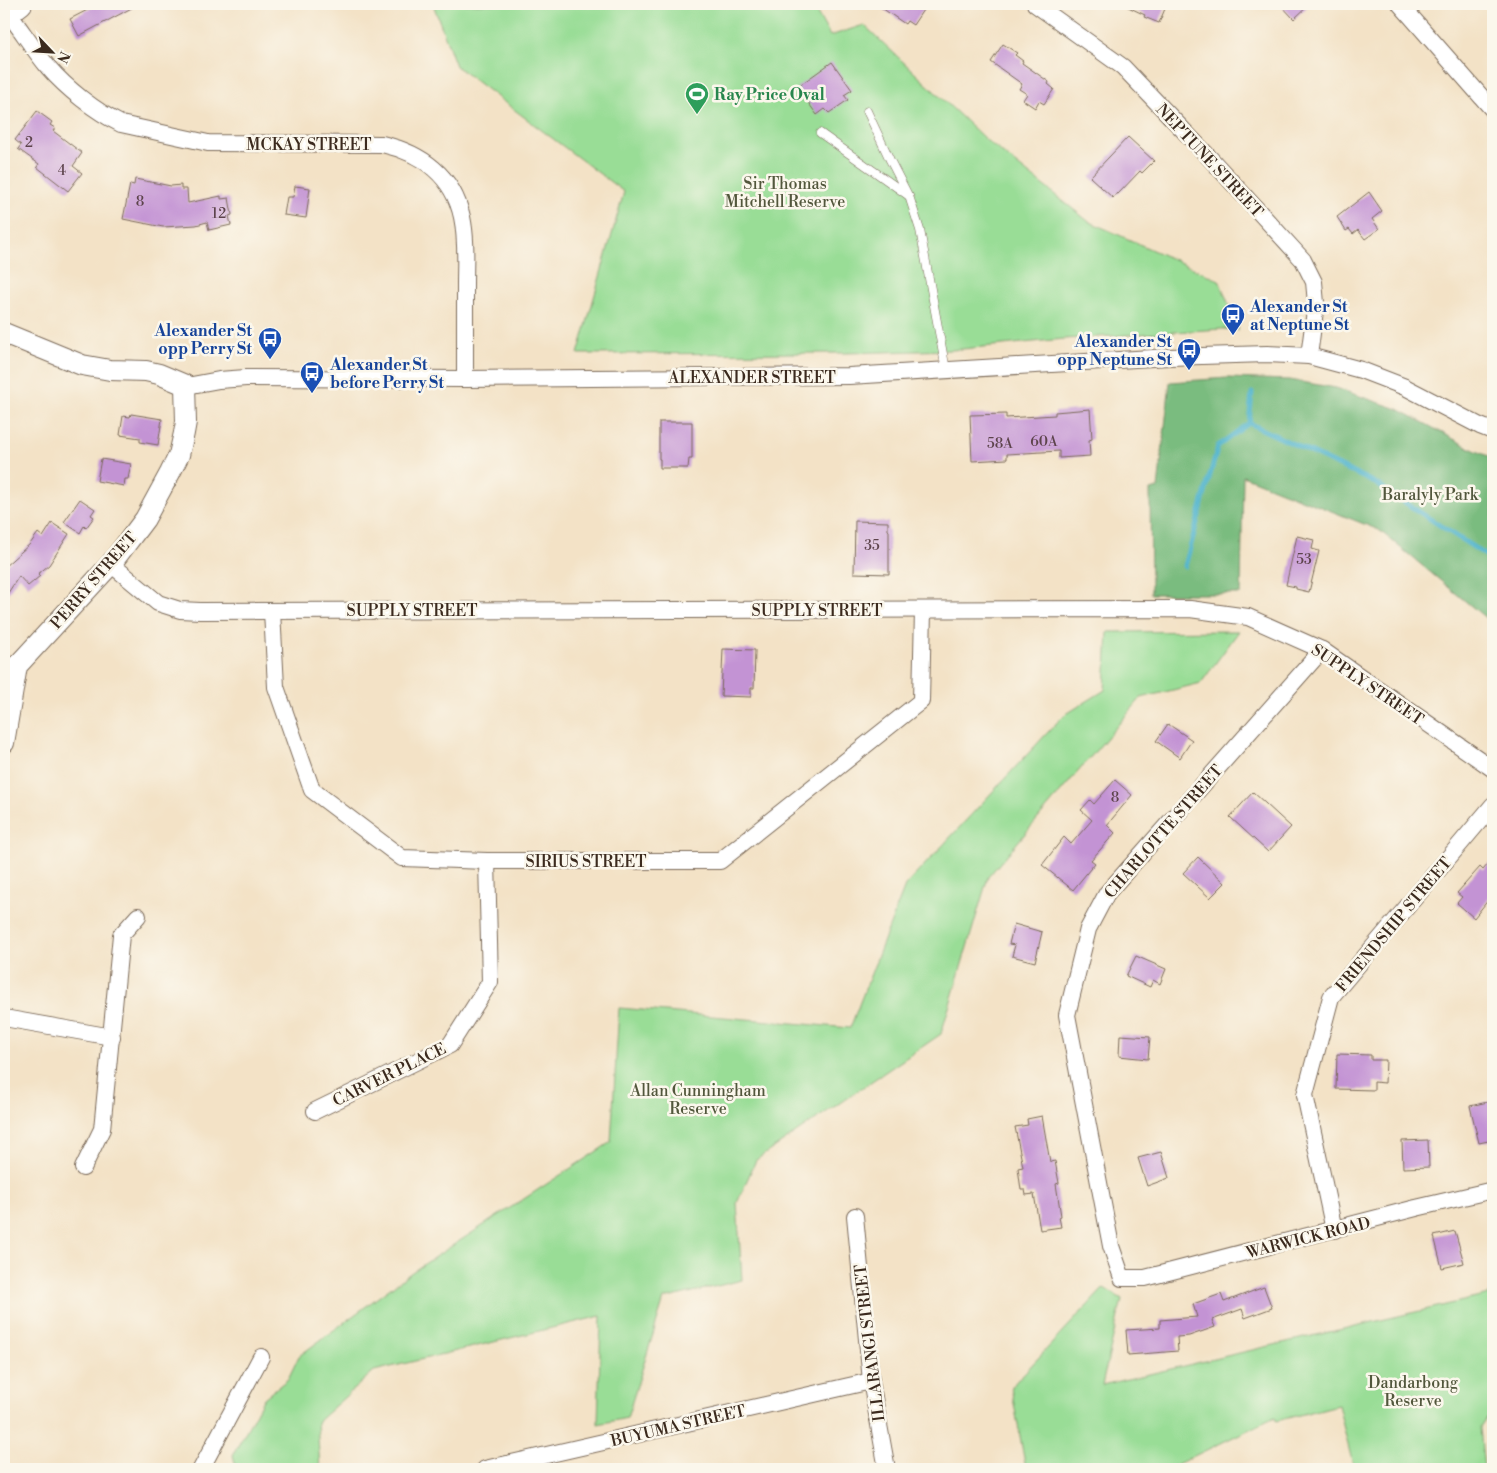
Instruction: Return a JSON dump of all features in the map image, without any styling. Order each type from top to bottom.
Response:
[{"type":"street","name":"NEPTUNE STREET","points":[[1035,4],[1123,67],[1303,260],[1314,282],[1316,304],[1310,356]]},
{"type":"street","points":[[1400,4],[1493,110]]},
{"type":"street","name":"MCKAY STREET","points":[[12,12],[47,66],[59,79],[108,118],[121,124],[208,143],[382,144],[398,148],[426,162],[439,173],[449,187],[458,202],[462,218],[465,253],[465,379]]},
{"type":"street","points":[[4,333],[82,365],[110,370],[146,371],[159,374],[185,385]]},
{"type":"street","name":"ALEXANDER STREET","points":[[185,385],[246,378],[465,379],[849,376],[1169,357],[1267,354],[1310,356],[1383,378],[1493,431]]},
{"type":"street","name":"PERRY STREET","points":[[4,743],[17,666],[111,564],[150,511],[160,494],[179,455],[186,422],[185,385]]},
{"type":"street","name":"SUPPLY STREET","points":[[111,564],[158,603],[180,610],[200,611],[1190,609],[1248,617],[1322,650],[1493,769]]},
{"type":"street","name":"SIRIUS STREET","points":[[272,610],[276,687],[312,790],[402,858],[487,861],[720,861],[921,700],[923,610]]},
{"type":"street","name":"CHARLOTTE STREET","points":[[1122,1278],[1111,1246],[1067,1015],[1088,929],[1107,893],[1322,650]]},
{"type":"street","name":"FRIENDSHIP STREET","points":[[1334,1230],[1305,1095],[1331,997],[1493,806]]},
{"type":"street","name":"CARVER PLACE","points":[[315,1111],[450,1045],[490,982],[487,861]]},
{"type":"street","points":[[83,1168],[102,1129],[121,935],[138,916]]},
{"type":"street","points":[[4,1018],[112,1037]]},
{"type":"street","name":"WARWICK ROAD","points":[[1122,1278],[1145,1278],[1493,1190]]},
{"type":"street","name":"ILLARANGI STREET","points":[[855,1216],[871,1381],[887,1469]]},
{"type":"street","points":[[201,1469],[261,1357]]},
{"type":"street","name":"BUYUMA STREET","points":[[485,1469],[871,1381]]},
{"type":"lane","points":[[867,111],[909,196],[920,230],[946,370]]},
{"type":"lane","points":[[820,133],[909,196]]},
{"type":"green space","name":"Sir Thomas Mitchell Reserve","points":[[433,4],[812,4],[830,36],[864,25],[986,140],[1088,221],[1219,280],[1239,330],[1222,329],[1064,339],[952,350],[847,353],[578,354],[624,192],[456,66]]},
{"type":"green space","name":"Baralyly Park","points":[[1227,378],[1290,380],[1336,388],[1398,409],[1474,450],[1493,458],[1493,624],[1379,530],[1243,476],[1241,594],[1151,594],[1150,490],[1158,488],[1170,382]]},
{"type":"green space","name":"Allan Cunningham Reserve","points":[[1239,631],[1201,683],[1141,698],[988,877],[941,1034],[756,1160],[737,1203],[742,1280],[664,1299],[627,1418],[598,1424],[601,1316],[374,1371],[317,1422],[320,1469],[240,1469],[236,1467],[233,1455],[264,1398],[288,1379],[299,1356],[412,1272],[611,1142],[619,1008],[850,1028],[905,886],[1063,716],[1105,690],[1108,632]]},
{"type":"green space","name":"Dandarbong Reserve","points":[[1104,1288],[1122,1299],[1102,1385],[1493,1294],[1493,1409],[1480,1428],[1484,1469],[1354,1469],[1338,1405],[1276,1421],[1275,1417],[1167,1469],[1026,1469],[1011,1387]]},
{"type":"building","points":[[99,4],[139,4],[79,36],[70,19]]},
{"type":"building","points":[[876,4],[927,4],[913,25],[907,21],[905,24]]},
{"type":"building","points":[[1122,4],[1167,4],[1159,23],[1144,17],[1145,15]]},
{"type":"building","points":[[1280,4],[1310,4],[1294,19]]},
{"type":"building","points":[[1003,44],[1017,53],[1015,55],[1023,61],[1022,63],[1049,82],[1048,84],[1054,89],[1044,104],[1039,101],[1035,108],[1023,100],[1027,94],[1019,89],[1022,84],[991,62]]},
{"type":"building","points":[[832,62],[852,90],[844,95],[848,100],[829,113],[825,109],[817,115],[797,87]]},
{"type":"building","points":[[37,111],[52,122],[50,125],[55,128],[53,131],[82,153],[73,166],[82,173],[68,191],[37,167],[39,164],[18,149],[21,145],[15,140]]},
{"type":"building","points":[[1128,137],[1154,161],[1142,173],[1140,171],[1113,198],[1090,177]]},
{"type":"building","points":[[135,179],[171,186],[181,185],[181,189],[187,189],[188,203],[221,196],[221,199],[229,198],[232,215],[229,216],[231,225],[209,230],[207,222],[196,225],[163,227],[123,219],[130,184],[134,185]]},
{"type":"building","points":[[295,186],[310,188],[306,218],[284,215],[287,197],[293,197]]},
{"type":"building","points":[[1369,192],[1382,211],[1372,219],[1379,229],[1365,239],[1358,230],[1353,234],[1349,229],[1346,231],[1337,217]]},
{"type":"building","points":[[1090,409],[1092,439],[1089,440],[1090,456],[1059,458],[1059,451],[1007,454],[1007,459],[972,461],[970,415],[1006,414],[1006,418],[1055,415],[1055,412]]},
{"type":"building","points":[[131,414],[162,419],[158,445],[140,442],[140,438],[120,435],[123,416],[130,417]]},
{"type":"building","points":[[659,422],[692,422],[692,459],[689,459],[688,468],[660,468]]},
{"type":"building","points":[[101,459],[131,464],[128,479],[125,479],[124,486],[97,481]]},
{"type":"building","points":[[80,499],[95,509],[91,515],[94,517],[86,528],[84,526],[80,533],[64,522]]},
{"type":"building","points":[[855,521],[888,522],[889,574],[854,573]]},
{"type":"building","points":[[52,523],[69,534],[49,565],[38,574],[40,576],[28,586],[19,576],[4,599],[4,567],[30,544],[38,533],[43,537]]},
{"type":"building","points":[[1297,536],[1314,540],[1312,549],[1319,551],[1309,592],[1286,585]]},
{"type":"building","points":[[723,649],[755,650],[754,688],[751,688],[751,697],[721,696]]},
{"type":"building","points":[[1168,724],[1192,740],[1180,758],[1156,741]]},
{"type":"building","points":[[1115,780],[1132,795],[1107,825],[1115,833],[1091,860],[1095,863],[1073,890],[1042,865],[1064,837],[1071,844],[1092,820],[1081,810],[1090,800],[1094,804]]},
{"type":"building","points":[[1253,792],[1291,827],[1268,852],[1230,817]]},
{"type":"building","points":[[1198,857],[1225,883],[1210,898],[1183,873]]},
{"type":"building","points":[[1493,858],[1493,893],[1474,918],[1457,903],[1462,897],[1457,893],[1480,867],[1483,870]]},
{"type":"building","points":[[1014,924],[1042,932],[1035,962],[1012,956],[1015,945],[1009,944]]},
{"type":"building","points":[[1136,956],[1166,969],[1160,984],[1153,980],[1150,987],[1126,976]]},
{"type":"building","points":[[1120,1035],[1150,1037],[1148,1059],[1119,1056]]},
{"type":"building","points":[[1337,1054],[1371,1055],[1371,1060],[1386,1060],[1385,1083],[1374,1082],[1374,1090],[1336,1089]]},
{"type":"building","points":[[1492,1101],[1493,1140],[1479,1143],[1470,1106]]},
{"type":"building","points":[[1042,1116],[1050,1162],[1055,1161],[1059,1183],[1056,1184],[1061,1227],[1040,1230],[1034,1194],[1026,1195],[1025,1190],[1021,1190],[1018,1168],[1023,1167],[1015,1127],[1028,1125],[1027,1119]]},
{"type":"building","points":[[1428,1140],[1429,1167],[1403,1168],[1402,1141]]},
{"type":"building","points":[[1161,1152],[1169,1178],[1147,1186],[1138,1158]]},
{"type":"building","points":[[1455,1231],[1464,1263],[1442,1268],[1434,1236]]},
{"type":"building","points":[[1264,1287],[1272,1308],[1245,1318],[1242,1309],[1212,1320],[1215,1327],[1189,1336],[1177,1337],[1178,1351],[1128,1355],[1126,1330],[1160,1328],[1160,1320],[1197,1317],[1193,1304],[1221,1294],[1224,1302]]},
{"type":"waterway","points":[[1252,393],[1249,423],[1375,483],[1493,560]]},
{"type":"waterway","points":[[1185,566],[1218,446],[1249,423]]},
{"type":"place","name":"Ray Price Oval","points":[[697,115]]},
{"type":"place","name":"Alexander St at Neptune St","points":[[1233,336]]},
{"type":"place","name":"Alexander St opp Perry St","points":[[270,360]]},
{"type":"place","name":"Alexander St opp Neptune St","points":[[1189,371]]},
{"type":"place","name":"Alexander St before Perry St","points":[[312,394]]}]
